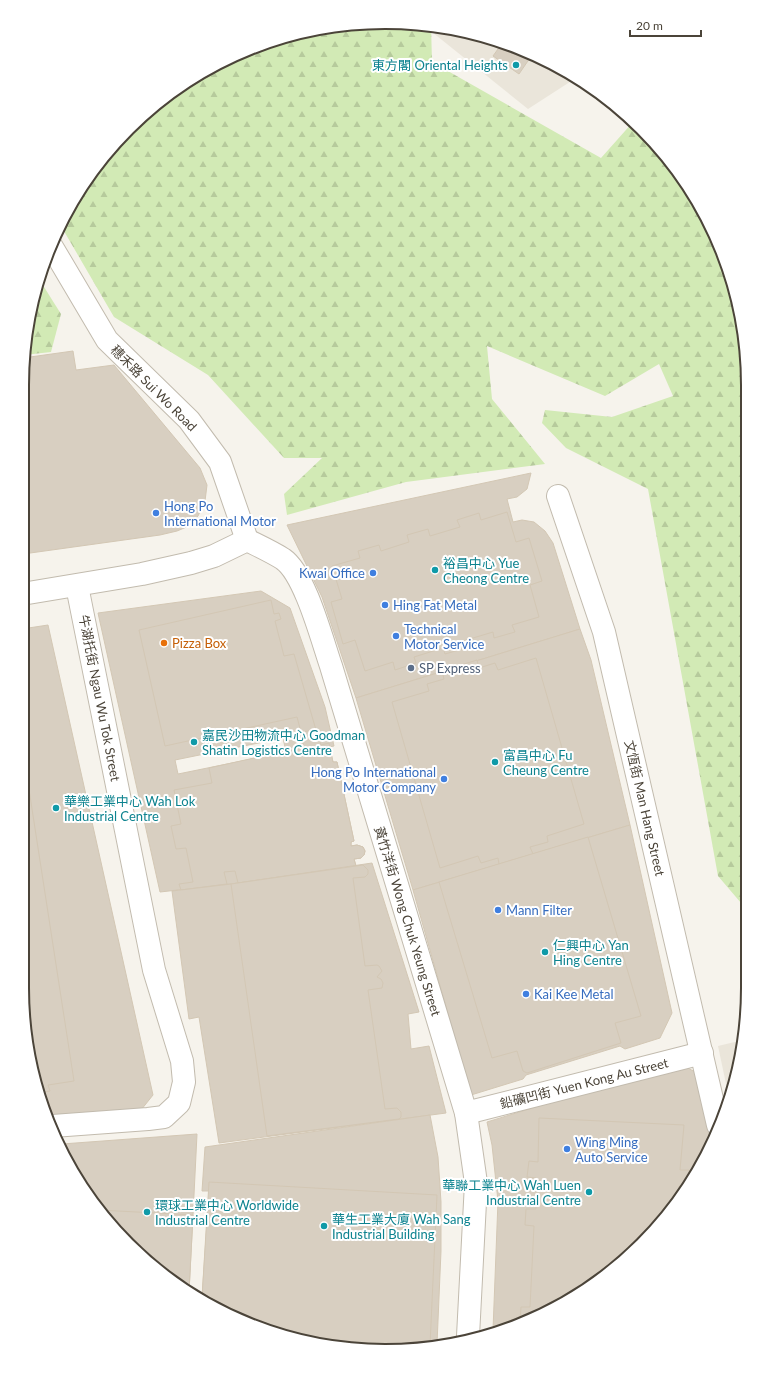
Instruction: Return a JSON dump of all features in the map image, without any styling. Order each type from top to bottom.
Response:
[{"type":"street","name":"穗禾路 Sui Wo Road","points":[[55,253],[107,340],[189,420],[220,462],[247,540]]},
{"type":"street","name":"文恆街 Man Hang Street","points":[[558,496],[604,632],[716,1118]]},
{"type":"street","points":[[29,593],[142,574],[191,563],[214,556],[247,540]]},
{"type":"street","name":"黃竹洋街 Wong Chuk Yeung Street","points":[[247,540],[284,560],[296,574],[307,596],[331,666],[466,1113],[476,1183],[468,1334]]},
{"type":"street","name":"牛湖托街 Ngau Wu Tok Street","points":[[57,1126],[164,1117],[179,1103],[184,1082],[182,1061],[154,970],[77,586]]},
{"type":"street","name":"鉛礦凹街 Yuen Kong Au Street","points":[[466,1113],[702,1053]]},
{"type":"shaded area","points":[[432,32],[477,41],[499,48],[521,56],[571,82],[528,109]]},
{"type":"shaded area","points":[[737,1042],[727,1087],[718,1046]]},
{"type":"green space","points":[[385,29],[431,32],[432,62],[601,158],[629,126],[653,150],[681,187],[704,228],[714,249],[729,293],[738,339],[741,385],[741,903],[718,876],[648,489],[566,448],[542,423],[545,410],[612,417],[673,396],[659,364],[605,396],[487,346],[492,399],[545,464],[406,482],[287,515],[284,494],[322,458],[284,458],[208,375],[114,317],[64,232],[66,228],[89,187],[103,168],[117,150],[150,117],[187,89],[249,56],[293,41],[339,32]]},
{"type":"green space","points":[[43,286],[61,314],[51,352],[31,354],[36,316]]},
{"type":"building","name":"東方閣 Oriental Heights","points":[[499,48],[529,60],[519,74],[493,56]]},
{"type":"building","points":[[73,351],[76,370],[114,365],[200,468],[207,485],[205,501],[198,516],[189,526],[177,531],[160,535],[29,553],[29,385],[30,357]]},
{"type":"building","name":"裕昌中心 Yue Cheong Centre","points":[[531,473],[527,489],[517,497],[507,499],[513,522],[522,520],[534,522],[545,531],[553,543],[580,629],[356,698],[322,597],[287,525]]},
{"type":"building","points":[[507,512],[516,542],[529,538],[542,581],[530,585],[539,617],[512,625],[515,632],[494,638],[493,632],[463,641],[466,648],[445,654],[443,648],[414,657],[416,663],[395,670],[393,662],[365,671],[355,640],[343,644],[331,602],[342,599],[332,566],[360,558],[358,551],[379,545],[381,551],[409,542],[407,535],[428,529],[430,536],[460,527],[457,520],[479,513],[481,520]]},
{"type":"building","name":"嘉民沙田物流中心 Goodman Shatin Logistics Centre","points":[[261,591],[290,608],[325,707],[334,746],[329,747],[333,762],[337,762],[354,841],[351,842],[351,846],[357,845],[363,847],[365,851],[361,858],[354,859],[356,866],[231,884],[160,892],[98,613]],"holes":[[[283,738],[286,752],[178,774],[175,760]]]},
{"type":"building","points":[[271,600],[274,614],[279,613],[281,619],[275,621],[284,656],[294,654],[316,730],[301,732],[297,717],[165,746],[139,630]]},
{"type":"building","name":"華樂工業中心 Wah Lok Industrial Centre","points":[[48,625],[153,1095],[141,1110],[53,1116],[41,1080],[32,1034],[29,988],[29,628]]},
{"type":"building","name":"富昌中心 Fu Cheung Centre","points":[[580,629],[591,660],[630,825],[413,890],[356,698]]},
{"type":"building","points":[[536,658],[584,824],[547,836],[548,842],[530,847],[533,854],[499,864],[498,858],[481,863],[478,856],[440,868],[392,702],[429,691],[427,684],[444,679],[442,671],[477,660],[479,668],[495,663],[498,670]]},
{"type":"building","points":[[316,730],[321,745],[329,743],[333,762],[337,762],[354,841],[351,842],[351,846],[357,845],[363,847],[365,851],[361,858],[354,859],[356,866],[238,883],[235,871],[224,872],[227,884],[181,890],[179,884],[193,882],[186,848],[176,849],[171,826],[181,824],[174,790],[212,783],[209,768],[304,747],[301,732]]},
{"type":"building","points":[[29,789],[74,1081],[48,1085],[50,1091],[45,1092],[41,1080],[32,1034],[30,1011]]},
{"type":"building","name":"仁興中心 Yan Hing Centre","points":[[630,825],[672,1013],[660,1038],[625,1049],[620,1046],[526,1075],[523,1079],[471,1095],[413,890]]},
{"type":"building","name":"仁興中心 Yan Hing Centre","points":[[588,837],[641,1016],[615,1023],[621,1043],[527,1073],[523,1071],[517,1051],[492,1058],[439,882]]},
{"type":"building","points":[[372,863],[419,1012],[408,1014],[411,1049],[429,1046],[446,1113],[219,1143],[199,1017],[189,1019],[172,891],[231,884]]},
{"type":"building","points":[[363,865],[368,870],[368,874],[365,877],[353,878],[365,966],[377,965],[382,971],[377,977],[381,979],[383,983],[382,988],[368,990],[385,1109],[397,1108],[401,1112],[401,1117],[399,1119],[267,1136],[231,884]]},
{"type":"building","name":"華聯工業中心 Wah Luen Industrial Centre","points":[[678,1063],[703,1076],[714,1123],[693,1166],[681,1186],[653,1223],[620,1256],[583,1284],[563,1296],[521,1317],[493,1327],[498,1201],[492,1145],[487,1122]]},
{"type":"building","name":"華生工業大廈 Wah Sang Industrial Building","points":[[430,1115],[438,1157],[441,1202],[441,1251],[437,1340],[385,1344],[339,1341],[316,1337],[293,1332],[249,1317],[202,1293],[209,1191],[202,1191],[205,1147]]},
{"type":"building","points":[[539,1118],[684,1125],[680,1170],[689,1170],[689,1173],[681,1186],[679,1186],[679,1189],[653,1223],[620,1256],[583,1284],[563,1296],[520,1317],[521,1307],[530,1307],[534,1226],[525,1225],[526,1209],[536,1209],[536,1178],[527,1177],[529,1161],[538,1162]]},
{"type":"building","name":"環球工業中心 Worldwide Industrial Centre","points":[[197,1134],[189,1285],[150,1256],[117,1223],[89,1186],[65,1144]]},
{"type":"building","name":"華生工業大廈 Wah Sang Industrial Building","points":[[209,1182],[437,1195],[430,1341],[385,1344],[339,1341],[316,1337],[293,1332],[249,1317],[202,1293]]},
{"type":"building","points":[[107,1210],[193,1215],[189,1285],[150,1256],[117,1223]]},
{"type":"place","name":"東方閣 Oriental Heights","points":[[516,65]]},
{"type":"place","name":"Hong Po International Motor","points":[[156,513]]},
{"type":"place","name":"裕昌中心 Yue Cheong Centre","points":[[435,570]]},
{"type":"place","name":"Kwai Office","points":[[373,573]]},
{"type":"place","name":"Hing Fat Metal","points":[[385,605]]},
{"type":"place","name":"Technical Motor Service","points":[[396,636]]},
{"type":"place","name":"Pizza Box","points":[[164,643]]},
{"type":"place","name":"SP Express","points":[[411,668]]},
{"type":"place","name":"嘉民沙田物流中心 Goodman Shatin Logistics Centre","points":[[194,742]]},
{"type":"place","name":"富昌中心 Fu Cheung Centre","points":[[495,762]]},
{"type":"place","name":"Hong Po International Motor Company","points":[[444,779]]},
{"type":"place","name":"華樂工業中心 Wah Lok Industrial Centre","points":[[56,808]]},
{"type":"place","name":"Mann Filter","points":[[498,910]]},
{"type":"place","name":"仁興中心 Yan Hing Centre","points":[[545,952]]},
{"type":"place","name":"Kai Kee Metal","points":[[526,994]]},
{"type":"place","name":"Wing Ming Auto Service","points":[[567,1149]]},
{"type":"place","name":"華聯工業中心 Wah Luen Industrial Centre","points":[[589,1192]]},
{"type":"place","name":"環球工業中心 Worldwide Industrial Centre","points":[[147,1212]]},
{"type":"place","name":"華生工業大廈 Wah Sang Industrial Building","points":[[324,1226]]}]
